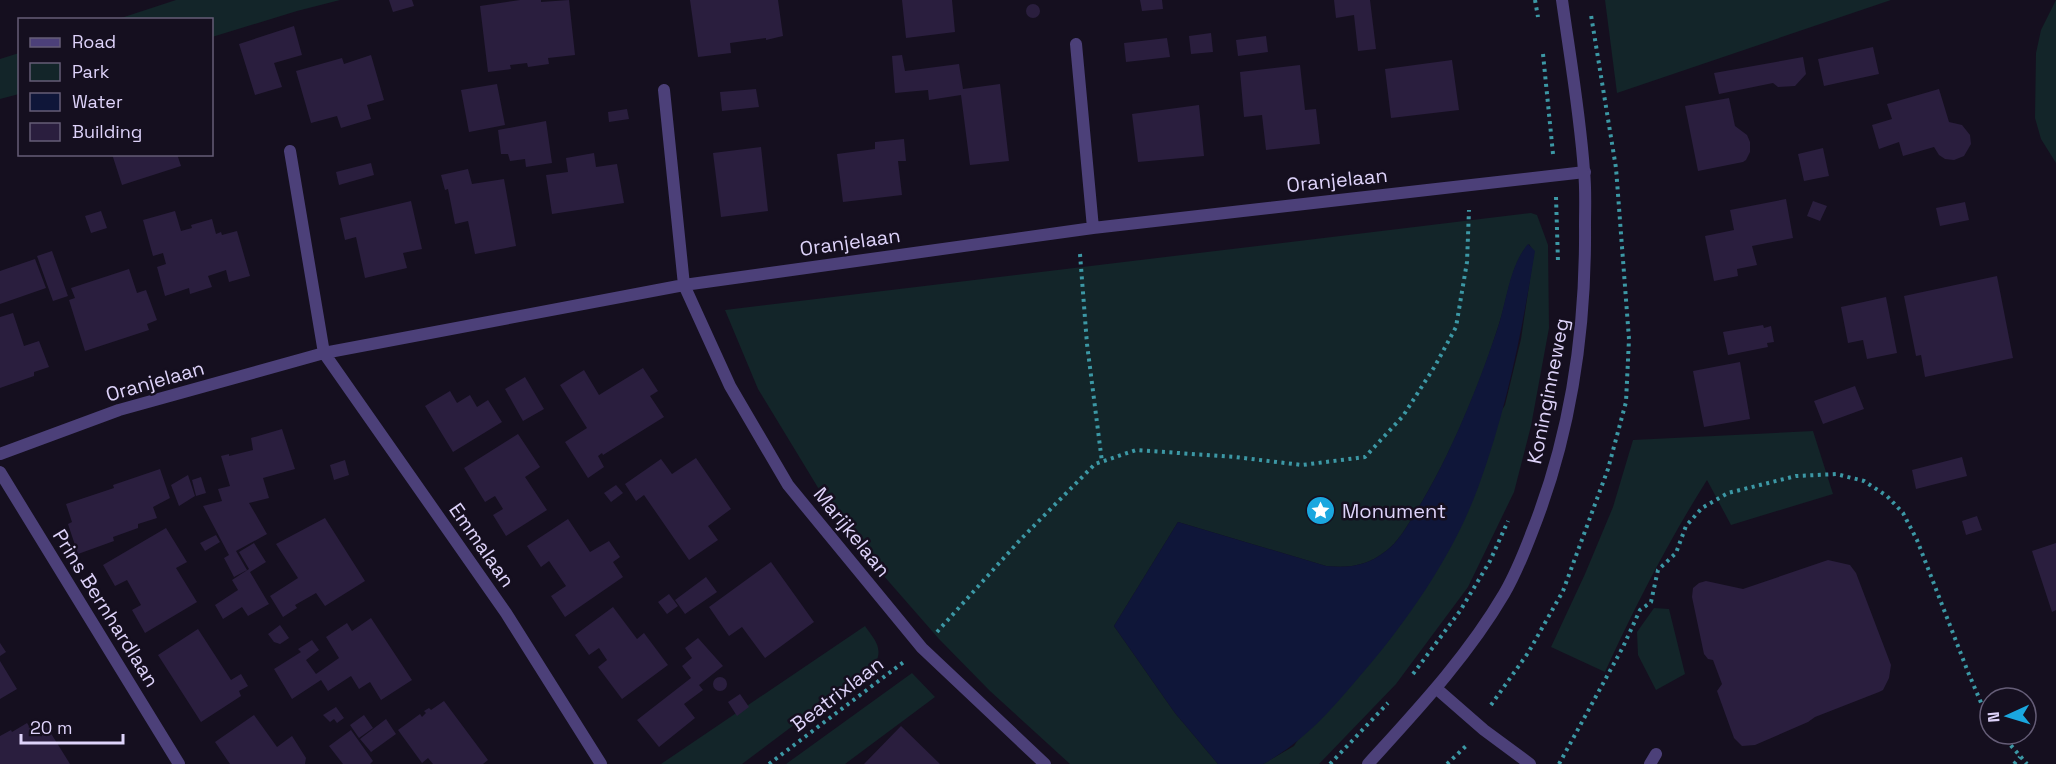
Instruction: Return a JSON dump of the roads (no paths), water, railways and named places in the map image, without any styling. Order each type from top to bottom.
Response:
[{"type":"street","name":"Koninginneweg","points":[[1368,764],[1437,689],[1505,593],[1523,554],[1553,475],[1574,384],[1583,317],[1586,251],[1584,172],[1562,0]]},
{"type":"street","points":[[1076,44],[1093,228]]},
{"type":"street","points":[[664,90],[684,285]]},
{"type":"street","points":[[290,151],[324,353]]},
{"type":"street","name":"Oranjelaan","points":[[0,454],[119,410],[324,353],[684,285],[1093,228],[1584,172]]},
{"type":"street","name":"Marijkelaan","points":[[684,285],[730,386],[788,485],[922,648],[1045,764]]},
{"type":"street","name":"Emmalaan","points":[[324,353],[506,613],[601,764]]},
{"type":"street","name":"Prins Bernhardlaan","points":[[0,472],[180,764]]},
{"type":"street","points":[[1437,689],[1484,730],[1530,764]]},
{"type":"water","points":[[1528,244],[1535,251],[1519,340],[1498,427],[1468,512],[1426,590],[1373,661],[1327,714],[1307,733],[1286,750],[1263,764],[1218,764],[1175,713],[1114,626],[1178,522],[1326,566],[1343,567],[1365,563],[1390,547],[1414,515],[1451,447],[1491,348],[1513,272]]},
{"type":"place","name":"Monument","points":[[1321,511]]}]
